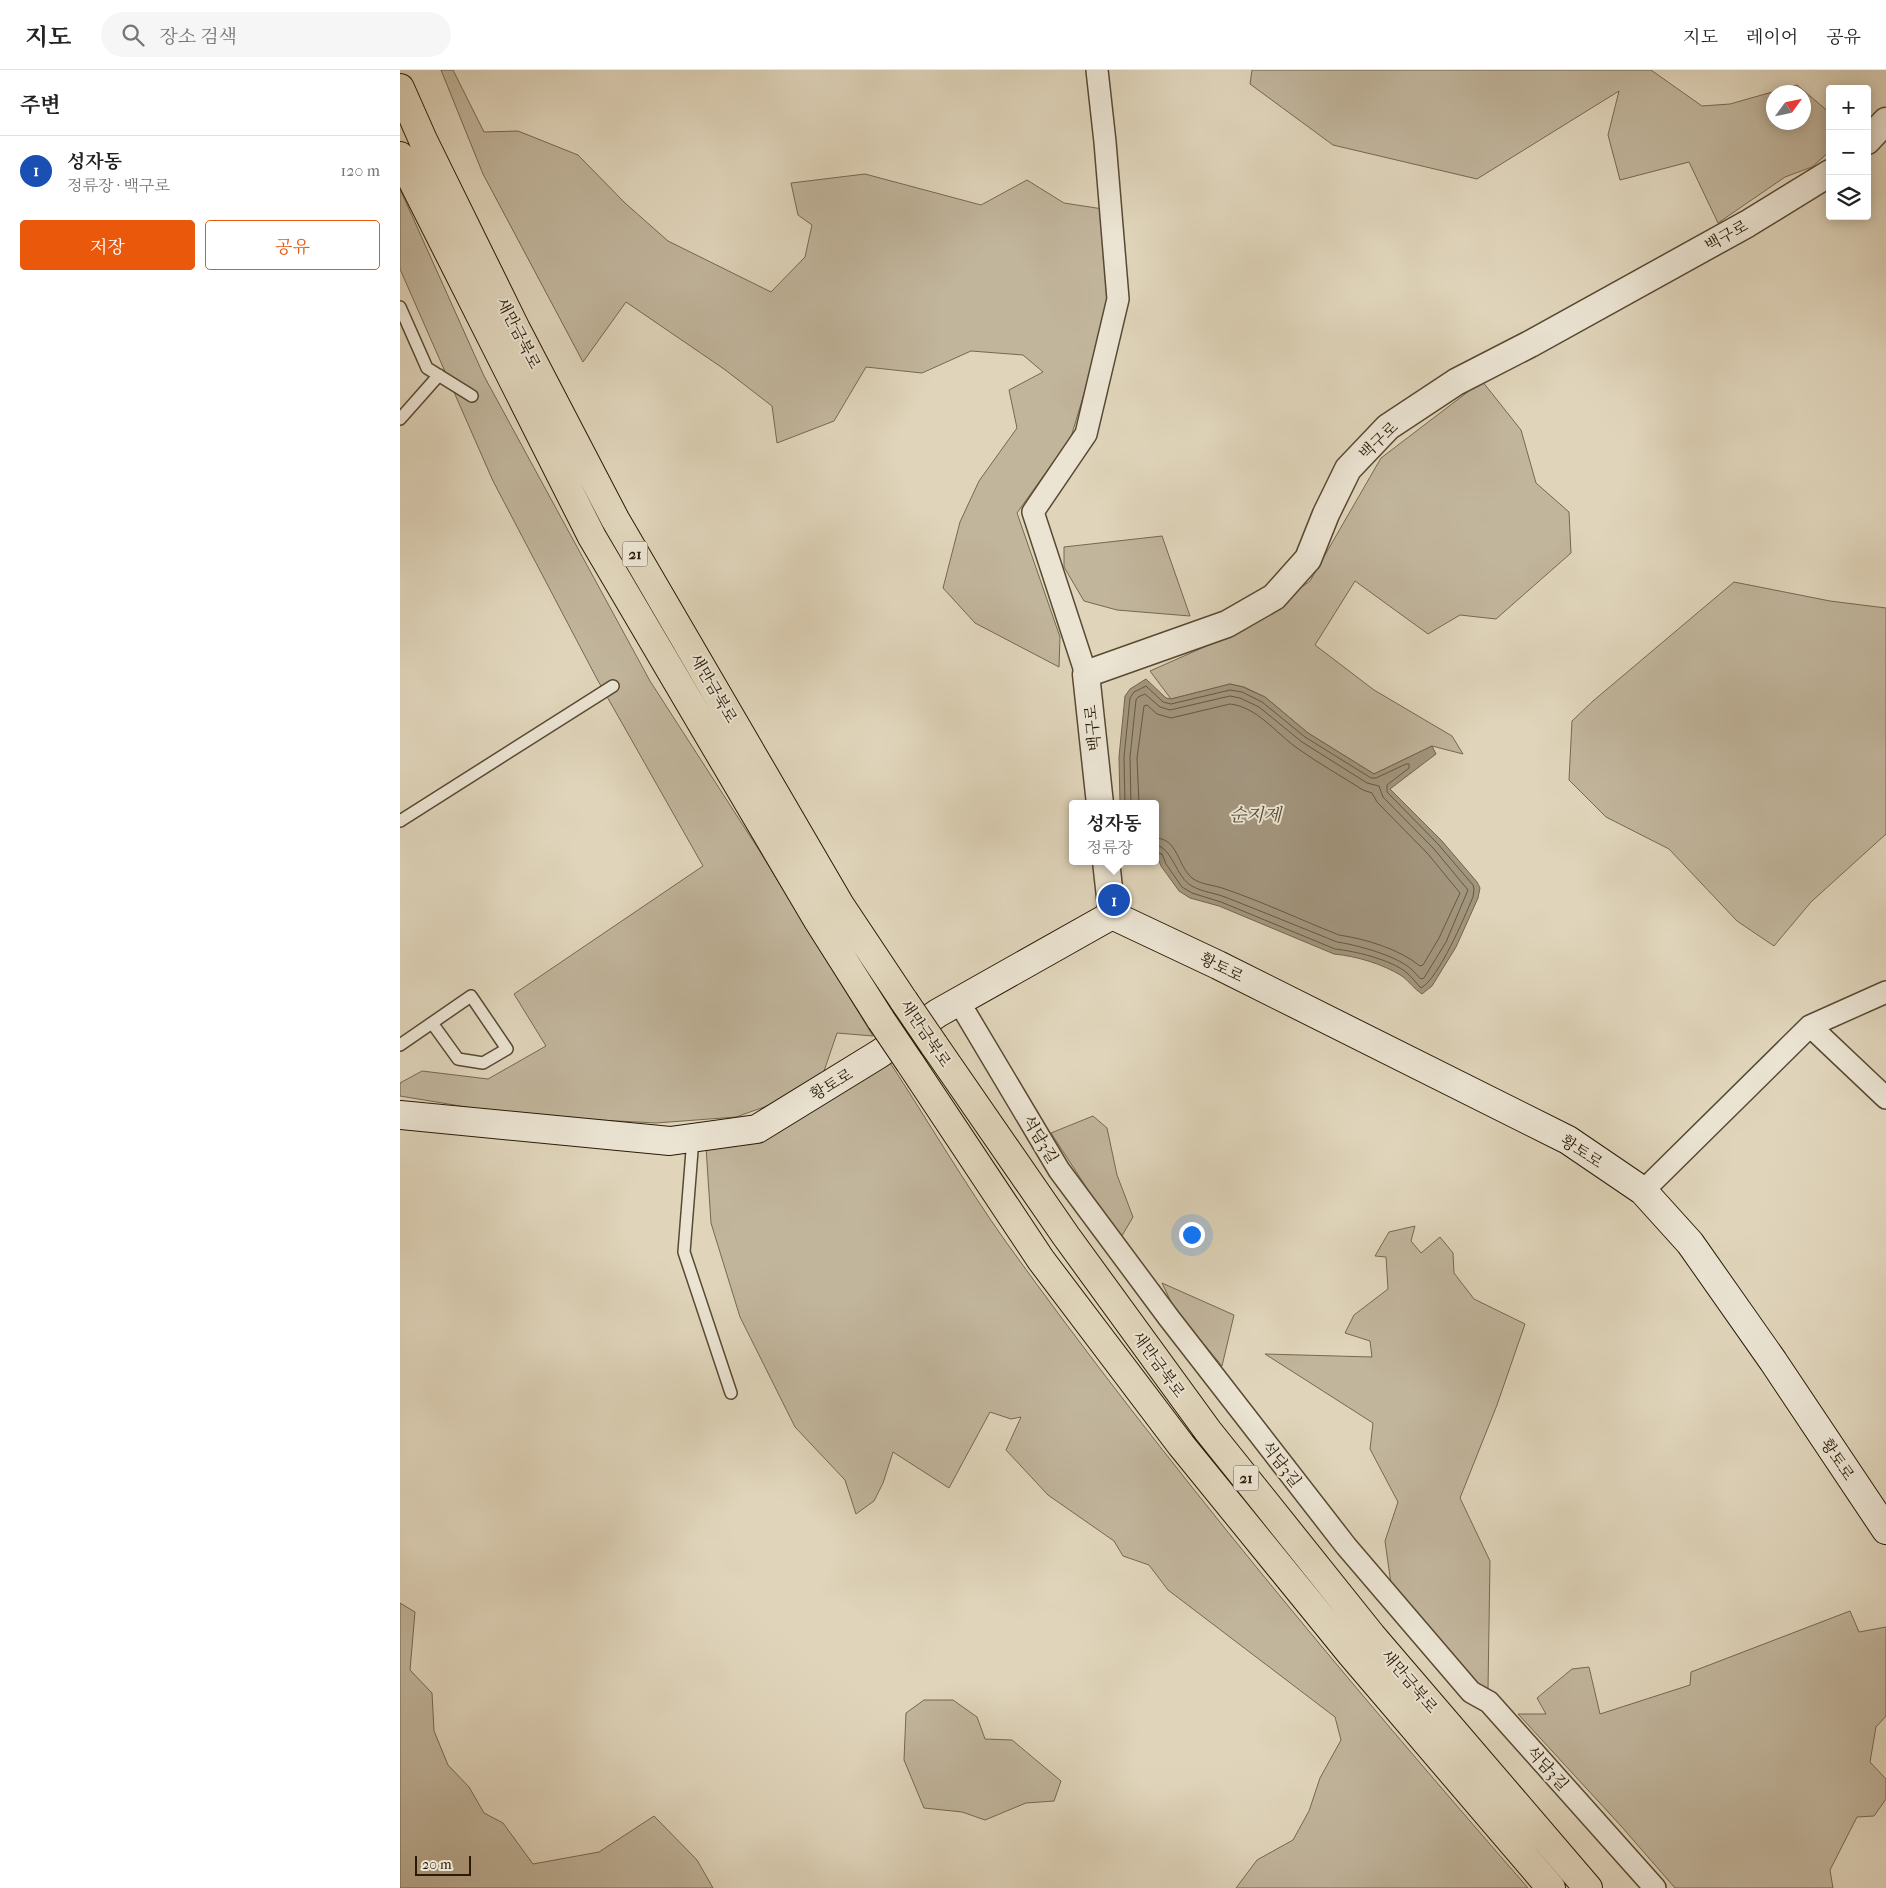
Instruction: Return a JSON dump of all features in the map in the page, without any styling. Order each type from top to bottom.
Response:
[{"type":"highway","name":"새만금북로","points":[[400,88],[427,149],[512,321],[615,519],[840,905],[1066,1236],[1208,1431],[1372,1636],[1588,1888]]},
{"type":"highway","name":"새만금북로","points":[[400,156],[592,537],[817,919],[881,1020],[1041,1260],[1181,1445],[1345,1646],[1551,1888]]},
{"type":"main road","name":"황토로","points":[[400,1115],[670,1141],[757,1129],[879,1054],[938,1013],[1112,915],[1218,965],[1568,1140],[1643,1191],[1696,1251],[1773,1361],[1886,1530]]},
{"type":"street","points":[[1086,674],[1033,512],[1086,434],[1118,299],[1097,70]]},
{"type":"street","name":"백구로","points":[[1100,800],[1086,674],[1227,624],[1274,597],[1308,559],[1326,514],[1348,469],[1388,427],[1456,382],[1738,229],[1826,174]]},
{"type":"street","points":[[1106,865],[1112,915]]},
{"type":"street","points":[[1643,1191],[1810,1026],[1886,992]]},
{"type":"street","name":"석담3길","points":[[959,1002],[1059,1170],[1169,1318],[1346,1546],[1471,1692],[1489,1702],[1655,1888]]},
{"type":"street","points":[[1810,1026],[1886,1098]]},
{"type":"lane","points":[[400,307],[427,368],[472,396]]},
{"type":"lane","points":[[400,418],[439,375]]},
{"type":"lane","points":[[400,821],[613,686]]},
{"type":"lane","points":[[400,1045],[471,996],[507,1049],[483,1063],[458,1059],[432,1023]]},
{"type":"lane","points":[[693,1138],[684,1252],[730,1393]]},
{"type":"shaded area","points":[[441,70],[453,70],[484,132],[518,131],[578,155],[625,203],[668,241],[771,292],[805,257],[812,225],[798,215],[791,183],[865,174],[981,205],[1027,180],[1064,203],[1103,209],[1110,287],[1105,324],[1071,437],[1017,513],[1060,637],[1059,667],[975,623],[943,588],[960,522],[979,481],[1017,428],[1009,390],[1043,372],[1023,355],[971,351],[922,373],[866,367],[834,421],[777,443],[772,406],[724,369],[626,302],[583,362],[483,174]]},
{"type":"shaded area","points":[[1252,70],[1651,70],[1702,106],[1730,104],[1766,94],[1766,130],[1811,130],[1811,97],[1826,110],[1826,155],[1812,167],[1785,177],[1718,223],[1689,162],[1620,180],[1608,135],[1619,91],[1477,179],[1333,145],[1250,84]]},
{"type":"shaded area","points":[[400,189],[484,376],[650,681],[759,850],[873,1036],[837,1033],[823,1074],[784,1100],[736,1117],[656,1123],[521,1116],[400,1096],[400,1083],[422,1071],[488,1079],[546,1046],[514,994],[703,866],[597,679],[493,481],[400,269]]},
{"type":"shaded area","points":[[1482,381],[1521,430],[1536,483],[1569,512],[1571,553],[1496,619],[1460,615],[1428,634],[1355,581],[1315,645],[1374,690],[1452,736],[1463,754],[1432,746],[1374,774],[1308,733],[1265,697],[1244,687],[1230,684],[1171,699],[1150,671],[1245,629],[1310,581],[1381,458]]},
{"type":"shaded area","points":[[1162,536],[1190,616],[1117,610],[1084,601],[1064,567],[1064,547]]},
{"type":"shaded area","points":[[1734,582],[1830,601],[1886,608],[1886,834],[1811,902],[1774,946],[1737,921],[1669,849],[1606,817],[1569,780],[1572,721],[1593,701]]},
{"type":"shaded area","points":[[889,1061],[1006,1242],[1130,1408],[1259,1571],[1392,1731],[1528,1888],[1236,1888],[1257,1860],[1293,1840],[1309,1811],[1320,1778],[1341,1740],[1335,1717],[1168,1590],[1149,1565],[1123,1556],[1114,1541],[1048,1495],[1006,1450],[1021,1417],[1011,1419],[990,1412],[949,1488],[893,1452],[883,1483],[874,1501],[856,1514],[845,1480],[795,1427],[740,1317],[711,1223],[706,1147]]},
{"type":"shaded area","points":[[1093,1116],[1107,1128],[1117,1175],[1133,1217],[1120,1239],[1051,1133]]},
{"type":"shaded area","points":[[1415,1226],[1411,1241],[1421,1253],[1440,1237],[1453,1253],[1454,1273],[1474,1299],[1525,1324],[1497,1405],[1460,1498],[1490,1561],[1488,1689],[1469,1679],[1392,1591],[1385,1541],[1398,1502],[1370,1449],[1373,1423],[1265,1354],[1372,1357],[1370,1341],[1345,1333],[1354,1315],[1388,1289],[1386,1257],[1375,1256],[1389,1232]]},
{"type":"shaded area","points":[[1162,1283],[1234,1315],[1222,1366],[1174,1308]]},
{"type":"shaded area","points":[[400,1603],[415,1612],[410,1670],[432,1693],[434,1731],[448,1765],[469,1787],[484,1813],[503,1823],[533,1864],[599,1852],[654,1816],[697,1860],[713,1888],[400,1888]]},
{"type":"shaded area","points":[[1850,1611],[1859,1632],[1886,1627],[1886,1716],[1876,1727],[1870,1762],[1886,1779],[1886,1799],[1874,1816],[1857,1817],[1830,1870],[1833,1888],[1675,1888],[1518,1714],[1546,1714],[1537,1698],[1572,1669],[1589,1667],[1600,1714],[1690,1685],[1691,1672]]},
{"type":"shaded area","points":[[924,1700],[953,1700],[977,1717],[985,1739],[1012,1740],[1061,1781],[1054,1801],[1026,1803],[985,1820],[962,1812],[924,1808],[904,1760],[906,1713]]},
{"type":"water","name":"순지제","points":[[1146,679],[1166,698],[1171,699],[1230,684],[1243,687],[1265,697],[1308,733],[1374,774],[1432,746],[1436,754],[1390,789],[1442,841],[1480,888],[1478,898],[1456,947],[1432,986],[1422,994],[1402,976],[1378,964],[1334,954],[1219,906],[1190,898],[1179,891],[1159,861],[1159,800],[1120,800],[1119,757],[1125,696],[1130,689]]},
{"type":"place","name":"성자동","points":[[1114,900]]}]
